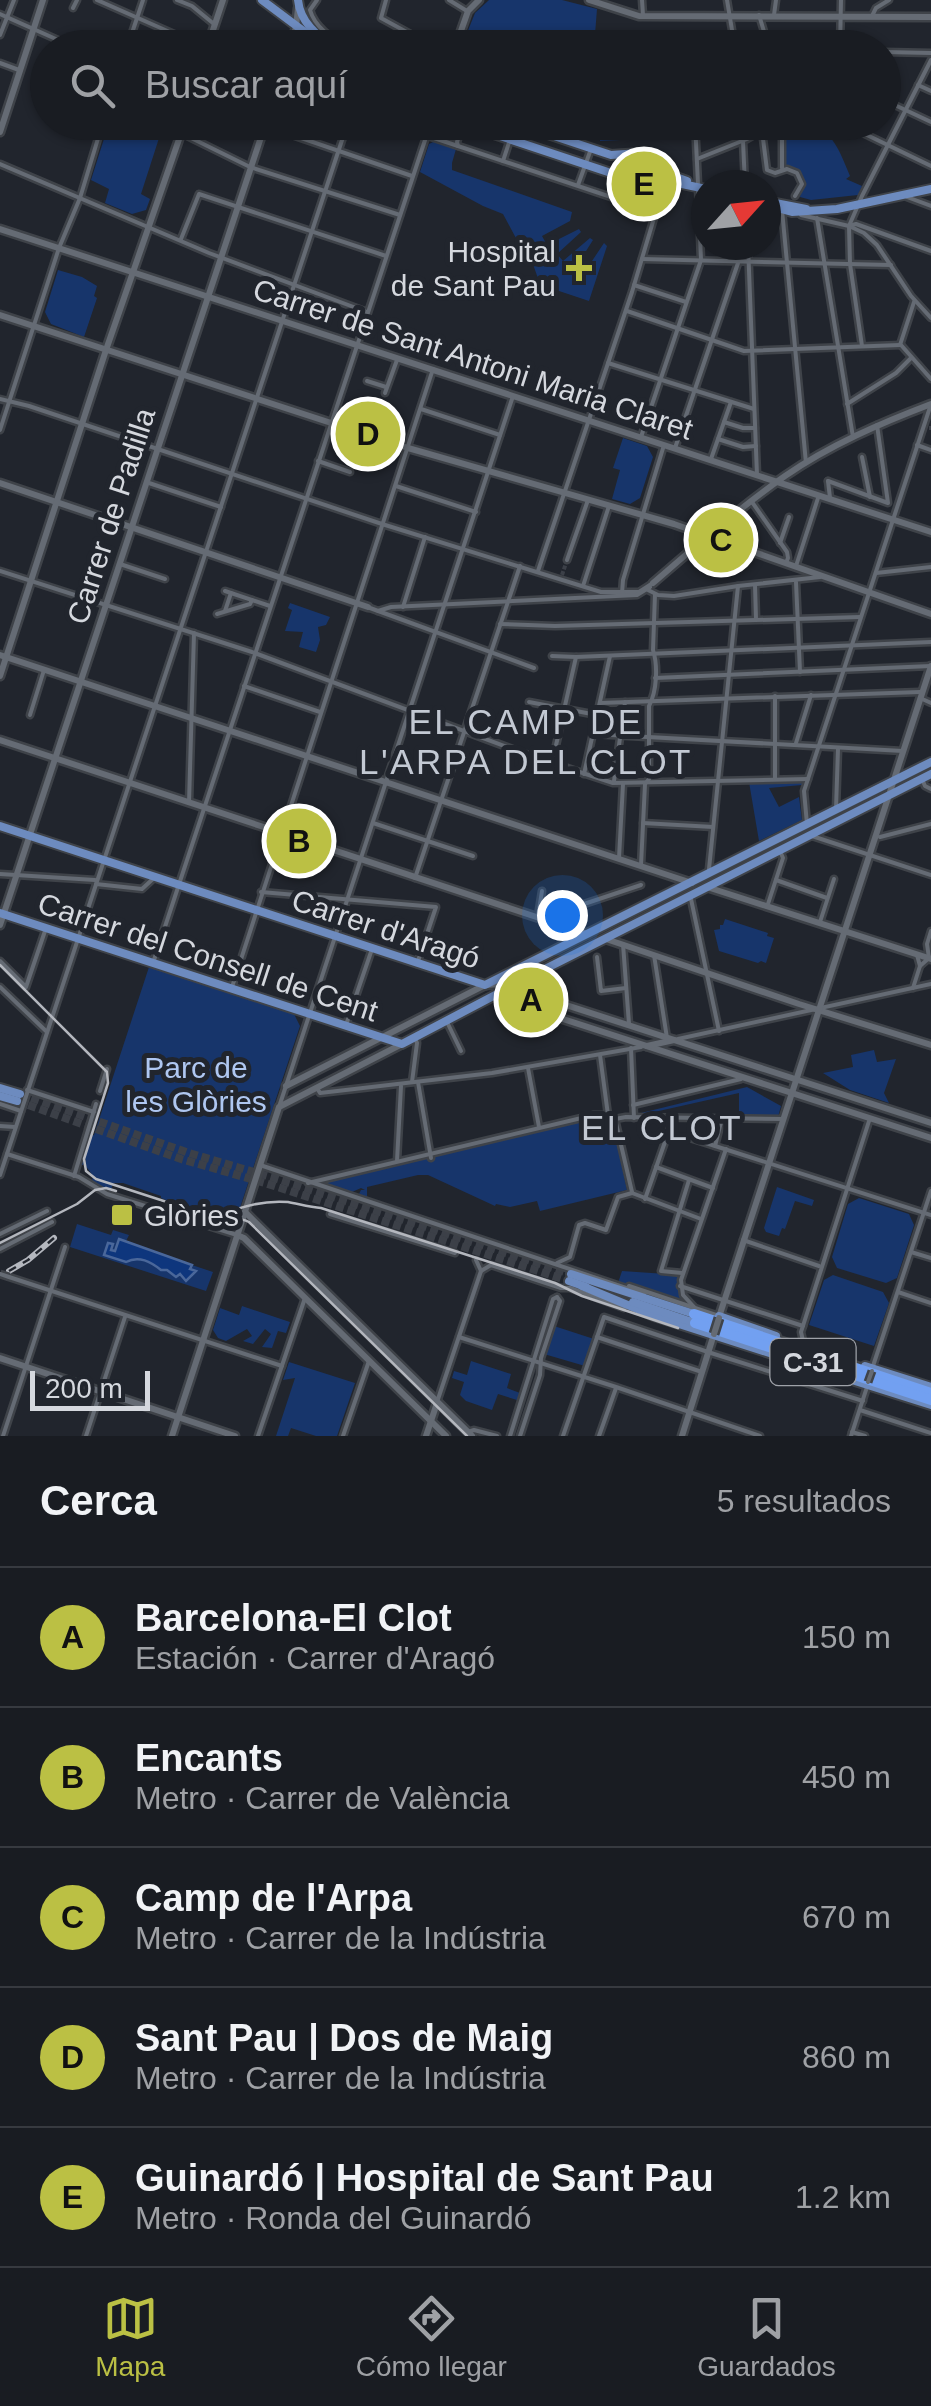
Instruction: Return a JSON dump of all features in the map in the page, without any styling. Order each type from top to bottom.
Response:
[{"type":"highway","name":"C-31","points":[[694,1315],[931,1390]]},
{"type":"highway","name":"C-31","points":[[694,1315],[931,1403]]},
{"type":"main road","points":[[34,29],[43,0]]},
{"type":"main road","points":[[212,30],[223,0]]},
{"type":"main road","points":[[262,0],[300,30]]},
{"type":"main road","points":[[461,30],[468,11],[479,0]]},
{"type":"main road","points":[[589,0],[643,16],[931,17]]},
{"type":"main road","points":[[295,30],[298,3]]},
{"type":"main road","points":[[298,3],[312,30]]},
{"type":"main road","points":[[0,132],[3,113],[30,41]]},
{"type":"main road","points":[[0,676],[3,656],[32,581],[179,140]]},
{"type":"main road","name":"Carrer de Padilla","points":[[0,925],[260,140]]},
{"type":"main road","points":[[510,140],[638,182],[691,185]]},
{"type":"main road","points":[[566,140],[614,156],[640,154],[666,174],[691,182]]},
{"type":"main road","points":[[781,209],[814,214],[931,190]]},
{"type":"main road","points":[[781,206],[814,214]]},
{"type":"main road","name":"Carrer de Sant Antoni Maria Claret","points":[[0,229],[931,532]]},
{"type":"main road","points":[[0,316],[408,448],[643,515],[931,614]]},
{"type":"main road","points":[[651,586],[778,481],[853,437],[931,404]]},
{"type":"main road","points":[[0,484],[368,607]]},
{"type":"main road","points":[[3,656],[930,959]]},
{"type":"main road","points":[[682,1436],[931,666]]},
{"type":"main road","points":[[0,740],[931,1046]]},
{"type":"main road","points":[[286,1086],[931,762]]},
{"type":"main road","points":[[172,1436],[279,1107],[926,776]]},
{"type":"main road","points":[[807,824],[810,835]]},
{"type":"main road","name":"Carrer d'Aragó","points":[[0,826],[372,950],[485,985],[501,984],[931,1123]]},
{"type":"main road","name":"Carrer del Consell de Cent","points":[[2,913],[402,1044]]},
{"type":"main road","name":"Carrer d'Aragó","points":[[495,997],[632,1045],[646,1046],[931,1138]]},
{"type":"main road","points":[[646,1046],[670,1039]]},
{"type":"main road","points":[[0,1088],[21,1099]]},
{"type":"main road","points":[[0,1100],[21,1099]]},
{"type":"main road","points":[[870,1118],[875,1104]]},
{"type":"main road","points":[[245,1212],[470,1434]]},
{"type":"main road","points":[[237,1236],[244,1238],[446,1436]]},
{"type":"main road","name":"C-31","points":[[570,1278],[660,1303],[694,1315],[582,1286],[570,1278]]},
{"type":"main road","points":[[582,1286],[654,1316],[931,1403]]},
{"type":"main road","points":[[719,1317],[931,1390]]},
{"type":"main road","points":[[0,1358],[235,1436]]},
{"type":"main road","points":[[426,1436],[437,1402]]},
{"type":"street","points":[[0,35],[14,0]]},
{"type":"street","points":[[73,8],[78,0]]},
{"type":"street","points":[[97,0],[109,2],[165,30]]},
{"type":"street","points":[[134,30],[143,0]]},
{"type":"street","points":[[178,0],[214,24]]},
{"type":"street","points":[[317,0],[310,10],[323,30]]},
{"type":"street","points":[[386,0],[380,18],[402,30]]},
{"type":"street","points":[[450,0],[468,11]]},
{"type":"street","points":[[642,0],[643,16]]},
{"type":"street","points":[[727,0],[731,30]]},
{"type":"street","points":[[774,16],[776,0]]},
{"type":"street","points":[[841,0],[841,30]]},
{"type":"street","points":[[872,16],[876,8],[889,0]]},
{"type":"street","points":[[0,14],[34,29]]},
{"type":"street","points":[[759,15],[764,30]]},
{"type":"street","points":[[901,53],[931,56],[901,120]]},
{"type":"street","points":[[0,63],[20,71]]},
{"type":"street","points":[[918,84],[931,90]]},
{"type":"street","points":[[901,108],[931,122]]},
{"type":"street","points":[[0,430],[98,140]]},
{"type":"street","points":[[195,140],[250,167],[400,215]]},
{"type":"street","points":[[309,140],[412,176]]},
{"type":"street","points":[[0,1175],[21,1099],[47,1033],[342,140]]},
{"type":"street","points":[[153,963],[424,140]]},
{"type":"street","points":[[441,140],[656,212]]},
{"type":"street","points":[[458,140],[458,146]]},
{"type":"street","points":[[503,160],[510,140]]},
{"type":"street","points":[[696,140],[699,170]]},
{"type":"street","points":[[697,159],[743,140],[744,170]]},
{"type":"street","points":[[763,140],[766,168],[774,173],[792,170],[800,177],[802,186],[796,196]]},
{"type":"street","points":[[781,140],[782,170]]},
{"type":"street","points":[[878,140],[931,166]]},
{"type":"street","points":[[862,346],[850,264],[849,226],[891,140]]},
{"type":"street","points":[[578,185],[591,148]]},
{"type":"street","points":[[0,164],[220,257],[368,312]]},
{"type":"street","points":[[538,571],[661,196],[654,184]]},
{"type":"street","points":[[181,241],[199,194],[386,256]]},
{"type":"street","points":[[903,196],[931,206]]},
{"type":"street","points":[[787,211],[786,263],[806,463]]},
{"type":"street","points":[[814,214],[870,238],[931,318]]},
{"type":"street","points":[[814,214],[853,437]]},
{"type":"street","points":[[849,226],[856,224],[931,250]]},
{"type":"street","points":[[642,258],[691,260]]},
{"type":"street","points":[[641,437],[701,260],[891,265]]},
{"type":"street","points":[[675,448],[738,262]]},
{"type":"street","points":[[748,262],[757,474]]},
{"type":"street","points":[[634,285],[687,302]]},
{"type":"street","points":[[900,344],[915,300]]},
{"type":"street","points":[[626,311],[741,351],[900,344]]},
{"type":"street","points":[[900,344],[931,379]]},
{"type":"street","points":[[367,381],[386,390],[397,358]]},
{"type":"street","points":[[847,404],[896,373],[911,358]]},
{"type":"street","points":[[608,363],[754,409]]},
{"type":"street","points":[[231,988],[433,370]]},
{"type":"street","points":[[279,1107],[513,396]]},
{"type":"street","points":[[0,399],[585,587],[607,593],[639,592],[651,586]]},
{"type":"street","points":[[711,460],[730,402]]},
{"type":"street","points":[[807,824],[804,790],[931,404]]},
{"type":"street","points":[[421,409],[500,435]]},
{"type":"street","points":[[724,422],[755,428]]},
{"type":"street","points":[[830,498],[828,481],[888,502],[878,426]]},
{"type":"street","points":[[718,439],[743,447],[756,446]]},
{"type":"street","points":[[622,592],[664,444]]},
{"type":"street","points":[[917,446],[931,450]]},
{"type":"street","points":[[862,458],[870,497]]},
{"type":"street","points":[[318,461],[350,472]]},
{"type":"street","points":[[146,482],[221,507]]},
{"type":"street","points":[[396,486],[476,512]]},
{"type":"street","points":[[795,567],[819,495]]},
{"type":"street","points":[[566,560],[588,500]]},
{"type":"street","points":[[752,502],[788,554],[786,564]]},
{"type":"street","points":[[586,598],[585,587],[608,506]]},
{"type":"street","points":[[780,542],[789,516]]},
{"type":"street","points":[[403,607],[425,537]]},
{"type":"street","points":[[120,564],[166,579]]},
{"type":"street","points":[[414,878],[520,566]]},
{"type":"street","points":[[876,573],[931,567]]},
{"type":"street","points":[[0,571],[255,654],[613,784],[808,779]]},
{"type":"street","points":[[654,596],[825,577]]},
{"type":"street","points":[[796,580],[800,672]]},
{"type":"street","points":[[755,584],[756,620]]},
{"type":"street","points":[[641,865],[656,654],[651,586]]},
{"type":"street","points":[[378,611],[637,595],[651,586]]},
{"type":"street","points":[[712,873],[708,868],[738,586]]},
{"type":"street","points":[[225,611],[228,592],[270,606]]},
{"type":"street","points":[[217,614],[252,600]]},
{"type":"street","points":[[368,607],[534,668]]},
{"type":"street","points":[[500,624],[654,624],[862,616]]},
{"type":"street","points":[[189,804],[194,634]]},
{"type":"street","points":[[552,656],[931,642]]},
{"type":"street","points":[[584,774],[610,656]]},
{"type":"street","points":[[552,763],[576,657]]},
{"type":"street","points":[[655,678],[931,666]]},
{"type":"street","points":[[30,715],[44,670]]},
{"type":"street","points":[[244,686],[321,712]]},
{"type":"street","points":[[600,703],[836,694],[921,695],[931,702]]},
{"type":"street","points":[[796,746],[811,695]]},
{"type":"street","points":[[775,696],[775,779]]},
{"type":"street","points":[[529,702],[597,716]]},
{"type":"street","points":[[613,784],[625,702]]},
{"type":"street","points":[[593,734],[903,751]]},
{"type":"street","points":[[836,809],[838,748]]},
{"type":"street","points":[[926,776],[925,786],[931,788]]},
{"type":"street","points":[[619,858],[623,784]]},
{"type":"street","points":[[373,823],[473,856]]},
{"type":"street","points":[[643,823],[713,827]]},
{"type":"street","points":[[880,836],[931,824]]},
{"type":"street","points":[[810,835],[931,875]]},
{"type":"street","points":[[768,907],[784,858],[780,850]]},
{"type":"street","points":[[0,874],[142,888],[154,877]]},
{"type":"street","points":[[819,924],[834,879]]},
{"type":"street","points":[[776,880],[828,898]]},
{"type":"street","points":[[575,907],[641,885]]},
{"type":"street","points":[[538,918],[542,891]]},
{"type":"street","points":[[262,892],[436,907],[417,964]]},
{"type":"street","points":[[689,896],[718,1031]]},
{"type":"street","points":[[0,961],[27,984],[46,928]]},
{"type":"street","points":[[920,966],[930,959],[927,944],[931,932]]},
{"type":"street","points":[[623,944],[629,1026]]},
{"type":"street","points":[[346,1026],[372,950]]},
{"type":"street","points":[[654,955],[670,1039],[931,984]]},
{"type":"street","points":[[913,988],[920,966],[917,955]]},
{"type":"street","points":[[597,958],[602,991],[626,988]]},
{"type":"street","points":[[0,986],[47,1033]]},
{"type":"street","points":[[528,1007],[532,994]]},
{"type":"street","points":[[446,1022],[461,1051]]},
{"type":"street","points":[[414,1038],[415,1082],[430,1155]]},
{"type":"street","points":[[317,1088],[320,1093],[492,1074],[632,1045],[634,1118]]},
{"type":"street","points":[[600,1054],[608,1114],[614,1119],[632,1194]]},
{"type":"street","points":[[528,1066],[538,1127]]},
{"type":"street","points":[[100,1092],[107,1071]]},
{"type":"street","points":[[634,1105],[744,1078]]},
{"type":"street","points":[[397,1161],[401,1084]]},
{"type":"street","points":[[21,1099],[94,1112]]},
{"type":"street","points":[[74,1176],[96,1104]]},
{"type":"street","points":[[308,1183],[538,1127],[608,1114]]},
{"type":"street","points":[[715,1146],[722,1118]]},
{"type":"street","points":[[614,1119],[784,1118]]},
{"type":"street","points":[[809,1348],[803,1341],[803,1326],[870,1118]]},
{"type":"street","points":[[645,1199],[673,1119]]},
{"type":"street","points":[[0,1126],[15,1127]]},
{"type":"street","points":[[690,1138],[931,1216]]},
{"type":"street","points":[[694,1315],[680,1286],[682,1273],[726,1149]]},
{"type":"street","points":[[7,1154],[74,1176],[111,1196],[237,1236]]},
{"type":"street","points":[[260,1166],[625,1286],[660,1303]]},
{"type":"street","points":[[656,1168],[712,1188]]},
{"type":"street","points":[[682,1273],[661,1268],[690,1180]]},
{"type":"street","points":[[865,1436],[852,1434],[931,1192]]},
{"type":"street","points":[[555,1264],[570,1256],[579,1225],[586,1222],[606,1230],[618,1197],[632,1194],[701,1220]]},
{"type":"street","points":[[0,1234],[46,1211]]},
{"type":"street","points":[[330,1214],[455,1253]]},
{"type":"street","points":[[0,1248],[52,1222]]},
{"type":"street","points":[[743,1240],[820,1267]]},
{"type":"street","points":[[3,1436],[65,1247]]},
{"type":"street","points":[[911,1252],[931,1258]]},
{"type":"street","points":[[437,1402],[480,1272],[476,1260]]},
{"type":"street","points":[[480,1272],[491,1265],[654,1316]]},
{"type":"street","points":[[0,1274],[282,1366]]},
{"type":"street","points":[[625,1286],[694,1315],[719,1317]]},
{"type":"street","points":[[680,1286],[803,1326]]},
{"type":"street","points":[[898,1292],[931,1303]]},
{"type":"street","points":[[510,1436],[553,1299],[557,1297],[560,1301],[520,1436]]},
{"type":"street","points":[[258,1436],[305,1298]]},
{"type":"street","points":[[86,1436],[126,1315]]},
{"type":"street","points":[[563,1436],[604,1316],[863,1401]]},
{"type":"street","points":[[459,1337],[760,1436]]},
{"type":"street","points":[[597,1337],[702,1372]]},
{"type":"street","points":[[343,1436],[369,1360]]},
{"type":"street","points":[[600,1436],[616,1387]]},
{"type":"street","points":[[860,1410],[931,1433]]},
{"type":"street","points":[[470,1434],[474,1430],[496,1436]]},
{"type":"green space","points":[[489,0],[562,0],[597,9],[595,30],[468,30],[475,13]]},
{"type":"green space","points":[[104,140],[158,140],[141,194],[150,199],[146,210],[132,214],[105,203],[109,189],[91,180]]},
{"type":"green space","points":[[783,140],[832,140],[850,176],[846,179],[862,186],[858,195],[811,200],[800,197],[803,177],[799,170],[784,167]]},
{"type":"green space","points":[[435,141],[456,149],[452,170],[572,212],[570,221],[542,236],[547,245],[579,229],[581,232],[557,254],[563,261],[590,238],[593,240],[576,267],[584,273],[604,243],[607,246],[589,301],[559,291],[552,295],[545,282],[540,284],[529,253],[503,214],[420,172],[429,144]]},
{"type":"green space","points":[[58,270],[97,286],[84,337],[51,324],[45,312]]},
{"type":"green space","points":[[623,438],[647,446],[653,457],[640,498],[630,504],[612,499],[620,470],[613,468]]},
{"type":"green space","points":[[290,603],[330,617],[326,625],[318,627],[320,640],[316,652],[299,647],[303,632],[285,631],[292,610],[288,608]]},
{"type":"green space","points":[[749,782],[802,782],[769,788],[779,807],[799,797],[802,820],[759,841]]},
{"type":"green space","points":[[725,919],[774,938],[766,963],[719,951],[714,930],[720,929]]},
{"type":"green space","name":"Parc de les Glòries","points":[[149,967],[294,1014],[300,1026],[235,1223],[164,1208],[166,1200],[161,1196],[123,1183],[113,1183],[110,1193],[92,1181],[86,1158],[80,1165],[87,1137],[94,1135]]},
{"type":"green space","points":[[874,1050],[877,1062],[896,1059],[884,1093],[889,1103],[850,1090],[823,1073],[853,1067],[851,1055]]},
{"type":"green space","points":[[747,1087],[781,1106],[778,1117],[739,1117],[739,1093],[641,1115],[641,1113]]},
{"type":"green space","points":[[599,1117],[613,1124],[627,1190],[540,1211],[537,1201],[495,1206],[428,1175],[367,1187],[367,1197],[359,1194],[365,1190],[361,1188],[352,1192],[321,1182]]},
{"type":"green space","points":[[777,1187],[814,1200],[812,1206],[795,1201],[779,1236],[764,1228]]},
{"type":"green space","points":[[859,1198],[909,1214],[914,1225],[897,1278],[886,1283],[837,1268],[832,1257],[848,1204]]},
{"type":"green space","points":[[77,1224],[111,1235],[113,1230],[129,1235],[126,1241],[119,1240],[115,1251],[108,1243],[104,1255],[149,1261],[161,1270],[179,1273],[195,1271],[190,1269],[192,1265],[213,1272],[206,1291],[70,1247]]},
{"type":"green space","points":[[622,1271],[681,1275],[680,1291],[688,1303],[618,1283]]},
{"type":"green space","points":[[833,1275],[883,1292],[889,1303],[874,1346],[809,1325],[824,1280]]},
{"type":"green space","points":[[242,1306],[290,1322],[286,1333],[278,1331],[272,1348],[262,1347],[271,1334],[265,1329],[253,1344],[243,1341],[252,1336],[247,1329],[226,1341],[218,1338],[213,1330],[220,1308],[239,1315]]},
{"type":"green space","points":[[554,1326],[594,1339],[585,1366],[544,1354]]},
{"type":"green space","points":[[471,1361],[511,1374],[507,1388],[520,1393],[517,1400],[498,1394],[492,1410],[466,1401],[460,1395],[464,1382],[452,1378],[454,1371],[467,1375]]},
{"type":"green space","points":[[289,1362],[355,1383],[337,1436],[316,1436],[291,1428],[288,1436],[276,1436],[295,1378],[283,1380]]},
{"type":"shaded area","points":[[119,1239],[192,1265],[190,1269],[196,1271],[186,1281],[180,1274],[176,1277],[145,1260],[126,1262],[104,1255],[108,1243],[113,1244],[111,1250],[115,1251]]},
{"type":"tunnel","points":[[562,575],[567,560]]},
{"type":"tunnel","points":[[20,1094],[189,1153],[571,1274]]},
{"type":"tunnel","points":[[17,1101],[181,1159],[569,1281]]},
{"type":"tram line","points":[[0,965],[107,1072],[108,1083],[84,1159],[86,1171],[96,1179],[213,1217],[249,1222],[467,1436]]},
{"type":"tram line","points":[[0,1243],[77,1204],[95,1190],[116,1191]]},
{"type":"tram line","points":[[221,1215],[270,1202],[321,1208],[555,1283],[678,1328]]},
{"type":"railway","points":[[9,1271],[54,1238]]},
{"type":"place","name":"Guinardó | Hospital de Sant Pau","points":[[644,184]]},
{"type":"place","name":"Hospital de Sant Pau","points":[[579,268]]},
{"type":"place","name":"Sant Pau | Dos de Maig","points":[[368,434]]},
{"type":"place","name":"Camp de l'Arpa","points":[[721,540]]},
{"type":"place","name":"Encants","points":[[299,841]]},
{"type":"place","name":"Barcelona-El Clot","points":[[531,1000]]},
{"type":"place","name":"Glòries","points":[[122,1215]]},
{"type":"district","name":"EL CAMP DE L'ARPA DEL CLOT","points":[[526,741]]},
{"type":"district","name":"EL CLOT","points":[[662,1127]]}]
